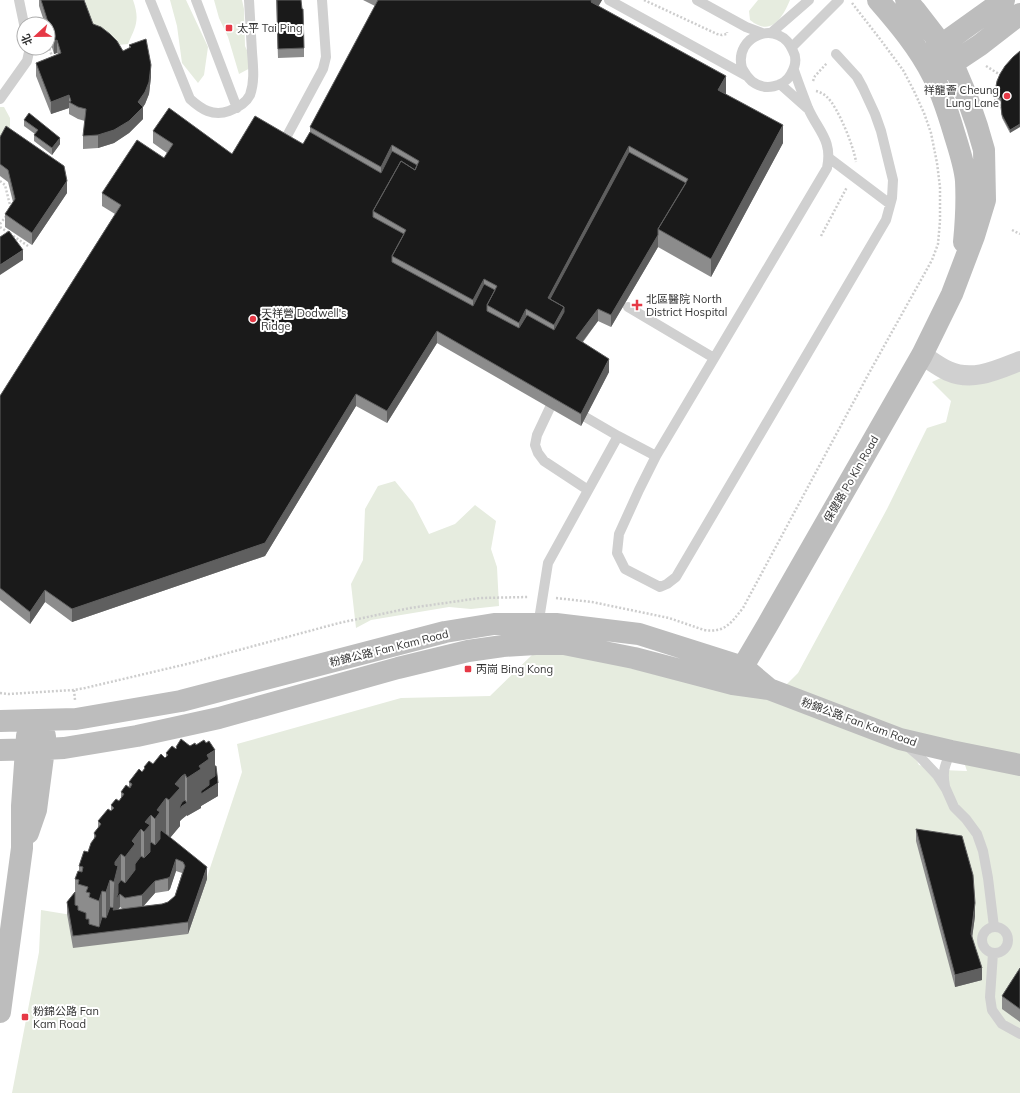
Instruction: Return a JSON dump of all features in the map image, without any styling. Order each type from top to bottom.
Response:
[{"type":"main road","name":"保健路 Po Kin Road","points":[[878,0],[899,24],[928,67],[946,104],[966,180],[966,226],[961,269]]},
{"type":"main road","name":"保健路 Po Kin Road","points":[[738,676],[922,355],[952,294],[974,236],[985,200],[984,150],[967,97],[953,64],[942,45],[906,0]]},
{"type":"main road","points":[[928,67],[942,45],[1004,0]]},
{"type":"main road","points":[[928,67],[953,64],[1020,14]]},
{"type":"main road","name":"粉錦公路 Fan Kam Road","points":[[0,720],[36,721],[76,719],[181,701],[445,632],[494,624],[537,634],[564,644],[738,676],[900,739],[1020,765]]},
{"type":"main road","name":"粉錦公路 Fan Kam Road","points":[[0,750],[77,746],[137,736],[206,712],[468,652],[503,646],[537,634]]},
{"type":"main road","points":[[0,1012],[22,848],[22,806],[35,749],[36,721]]},
{"type":"street","points":[[922,355],[949,372],[965,376],[978,376],[1020,361]]},
{"type":"lane","points":[[19,0],[22,16]]},
{"type":"lane","points":[[150,0],[190,99],[197,106],[208,112],[222,113],[237,108],[247,100],[250,94],[253,80],[249,0]]},
{"type":"lane","points":[[196,0],[237,108]]},
{"type":"lane","points":[[275,158],[322,69],[326,57],[322,0]]},
{"type":"lane","points":[[609,0],[747,76]]},
{"type":"lane","points":[[702,1],[746,27],[767,33],[779,35],[792,46],[795,54],[794,70],[786,81],[771,87],[762,86],[753,82],[747,76],[742,68],[741,59],[743,50],[747,43],[754,37],[767,33],[809,0]]},
{"type":"lane","points":[[792,46],[839,0]]},
{"type":"lane","points":[[794,70],[808,109],[828,147],[829,158],[827,168],[656,456],[619,534],[617,553],[625,569],[660,587],[676,577],[886,220],[892,198],[893,180],[880,131],[863,88],[857,77],[836,54]]},
{"type":"lane","points":[[0,100],[27,61],[28,56]]},
{"type":"lane","points":[[780,84],[808,109]]},
{"type":"lane","points":[[829,158],[890,204]]},
{"type":"lane","points":[[628,307],[714,358]]},
{"type":"lane","points":[[588,490],[544,461],[538,453],[535,445],[537,435],[558,401],[656,456]]},
{"type":"lane","points":[[537,634],[548,563],[618,436]]},
{"type":"lane","points":[[132,710],[145,714],[198,704],[206,712]]},
{"type":"lane","points":[[900,739],[937,775],[946,789],[954,807],[966,819],[977,834],[983,851],[988,878],[994,927]]},
{"type":"lane","points":[[946,789],[943,776],[945,764],[951,751]]},
{"type":"lane","points":[[994,927],[998,927],[1006,932],[1009,940],[1008,945],[998,953],[993,953],[983,946],[982,937],[986,930],[994,927]]},
{"type":"lane","points":[[993,953],[990,997],[992,1010],[1002,1024],[1020,1034]]},
{"type":"path","points":[[644,0],[717,34],[727,34],[728,30]]},
{"type":"path","points":[[52,56],[53,60]]},
{"type":"path","points":[[986,66],[1006,78]]},
{"type":"path","points":[[0,181],[5,185],[11,209],[0,226],[28,246]]},
{"type":"path","points":[[1012,230],[1020,234]]},
{"type":"path","points":[[0,693],[8,694],[74,690]]},
{"type":"shaded area","points":[[85,0],[133,0],[137,18],[128,44],[118,45],[97,38],[87,12]]},
{"type":"shaded area","points":[[170,0],[186,0],[208,47],[204,75],[198,83],[182,63],[177,26]]},
{"type":"shaded area","points":[[214,0],[242,0],[244,9],[245,46],[254,66],[239,74],[228,37],[219,18]]},
{"type":"shaded area","points":[[758,0],[790,0],[778,20],[774,24],[764,27],[757,25],[750,20],[749,11]]},
{"type":"shaded area","points":[[0,107],[4,107],[10,118],[10,140],[0,154]]},
{"type":"shaded area","points":[[1020,357],[1020,1093],[12,1093],[39,952],[41,910],[188,934],[242,772],[237,744],[401,698],[490,696],[537,650],[634,661],[773,698],[798,673],[887,509],[927,428],[946,422],[951,401],[932,382],[954,372]],"holes":[[[905,736],[961,753],[967,771],[941,770],[919,765]]]},
{"type":"shaded area","points":[[395,481],[413,503],[429,534],[455,524],[475,505],[496,521],[491,549],[497,567],[499,606],[471,609],[449,607],[371,620],[356,628],[351,584],[363,560],[365,509],[378,486]]},
{"type":"building","points":[[41,0],[84,0],[93,24],[101,27],[110,34],[117,41],[123,51],[131,47],[129,45],[146,39],[151,65],[149,82],[145,92],[138,102],[143,107],[129,121],[114,130],[98,135],[83,136],[86,109],[69,102],[71,101],[69,95],[51,102],[36,63],[61,53],[56,40],[56,16],[46,16]]},
{"type":"building","points":[[277,0],[301,0],[303,9],[304,48],[278,49]]},
{"type":"building","name":"北區醫院 North District Hospital","points":[[378,0],[592,0],[591,2],[726,76],[718,90],[783,125],[711,259],[658,229],[688,179],[629,146],[548,298],[564,307],[554,325],[526,309],[519,323],[487,305],[497,286],[484,279],[473,300],[392,256],[406,230],[373,211],[401,161],[415,170],[419,161],[392,145],[381,167],[310,127]]},
{"type":"building","name":"祥龍薈 Cheung Lung Lane","points":[[1020,51],[1020,124],[1010,130],[1002,115],[1001,98],[994,97],[1000,74],[1005,66]]},
{"type":"building","points":[[169,108],[232,154],[255,116],[303,144],[310,132],[381,173],[392,151],[417,165],[415,170],[401,161],[373,211],[373,217],[404,234],[392,256],[392,262],[473,306],[484,284],[495,290],[487,305],[487,311],[519,328],[527,315],[554,330],[564,312],[564,307],[550,299],[629,152],[686,183],[658,229],[658,235],[611,315],[598,309],[576,338],[609,359],[581,414],[437,331],[387,411],[356,394],[265,543],[72,609],[45,590],[30,612],[0,588],[0,396],[121,205],[102,193],[137,140],[164,158],[173,144],[153,131]]},
{"type":"building","points":[[29,113],[60,138],[52,148],[34,135],[38,130],[24,120]]},
{"type":"building","points":[[6,126],[64,166],[67,181],[32,233],[5,214],[15,199],[8,170],[0,164],[0,137]]},
{"type":"building","points":[[9,231],[23,250],[0,265],[0,237]]},
{"type":"building","points":[[181,739],[190,746],[195,743],[196,745],[204,740],[206,743],[209,741],[215,750],[207,755],[209,759],[199,766],[201,769],[187,778],[185,774],[182,776],[175,784],[180,788],[169,800],[166,798],[157,810],[160,812],[155,819],[151,815],[145,822],[150,825],[144,832],[141,829],[132,841],[135,844],[125,857],[121,854],[115,862],[115,865],[118,866],[114,882],[110,880],[106,892],[102,891],[99,901],[89,897],[90,893],[86,892],[88,887],[78,884],[79,880],[75,879],[78,871],[82,872],[83,867],[79,866],[84,851],[88,852],[91,843],[96,836],[94,833],[101,824],[98,821],[108,809],[111,811],[114,808],[111,805],[116,799],[119,801],[124,794],[121,792],[126,785],[130,788],[132,784],[129,782],[139,769],[142,772],[149,761],[153,764],[161,754],[165,758],[168,755],[166,753],[172,746],[176,749],[177,748],[176,747]]},
{"type":"building","points":[[215,766],[218,783],[201,794],[201,791],[209,785],[209,780],[215,776]]},
{"type":"building","points":[[185,800],[187,803],[180,809],[182,802]]},
{"type":"building","points":[[916,829],[962,836],[973,875],[975,903],[971,934],[982,968],[955,975]]},
{"type":"building","points":[[161,830],[207,867],[188,922],[73,936],[67,902],[75,892],[75,905],[78,906],[78,910],[86,913],[86,919],[89,919],[89,924],[99,927],[102,917],[106,918],[110,907],[114,908],[113,910],[162,904],[168,902],[175,896],[185,866],[183,862],[176,859],[170,877],[155,881],[142,895],[125,898],[120,894],[116,899],[118,884],[121,880],[125,883],[135,870],[135,864],[141,856],[144,858],[150,852],[150,843],[151,842],[155,845],[160,839]]},
{"type":"building","points":[[1020,968],[1020,1009],[1002,996]]},
{"type":"place","name":"太平 Tai Ping","points":[[229,28]]},
{"type":"place","name":"祥龍薈 Cheung Lung Lane","points":[[1007,96]]},
{"type":"place","name":"北區醫院 North District Hospital","points":[[637,305]]},
{"type":"place","name":"天祥營 Dodwell's Ridge","points":[[253,319]]},
{"type":"place","name":"丙崗 Bing Kong","points":[[468,669]]},
{"type":"place","name":"粉錦公路 Fan Kam Road","points":[[25,1017]]}]
